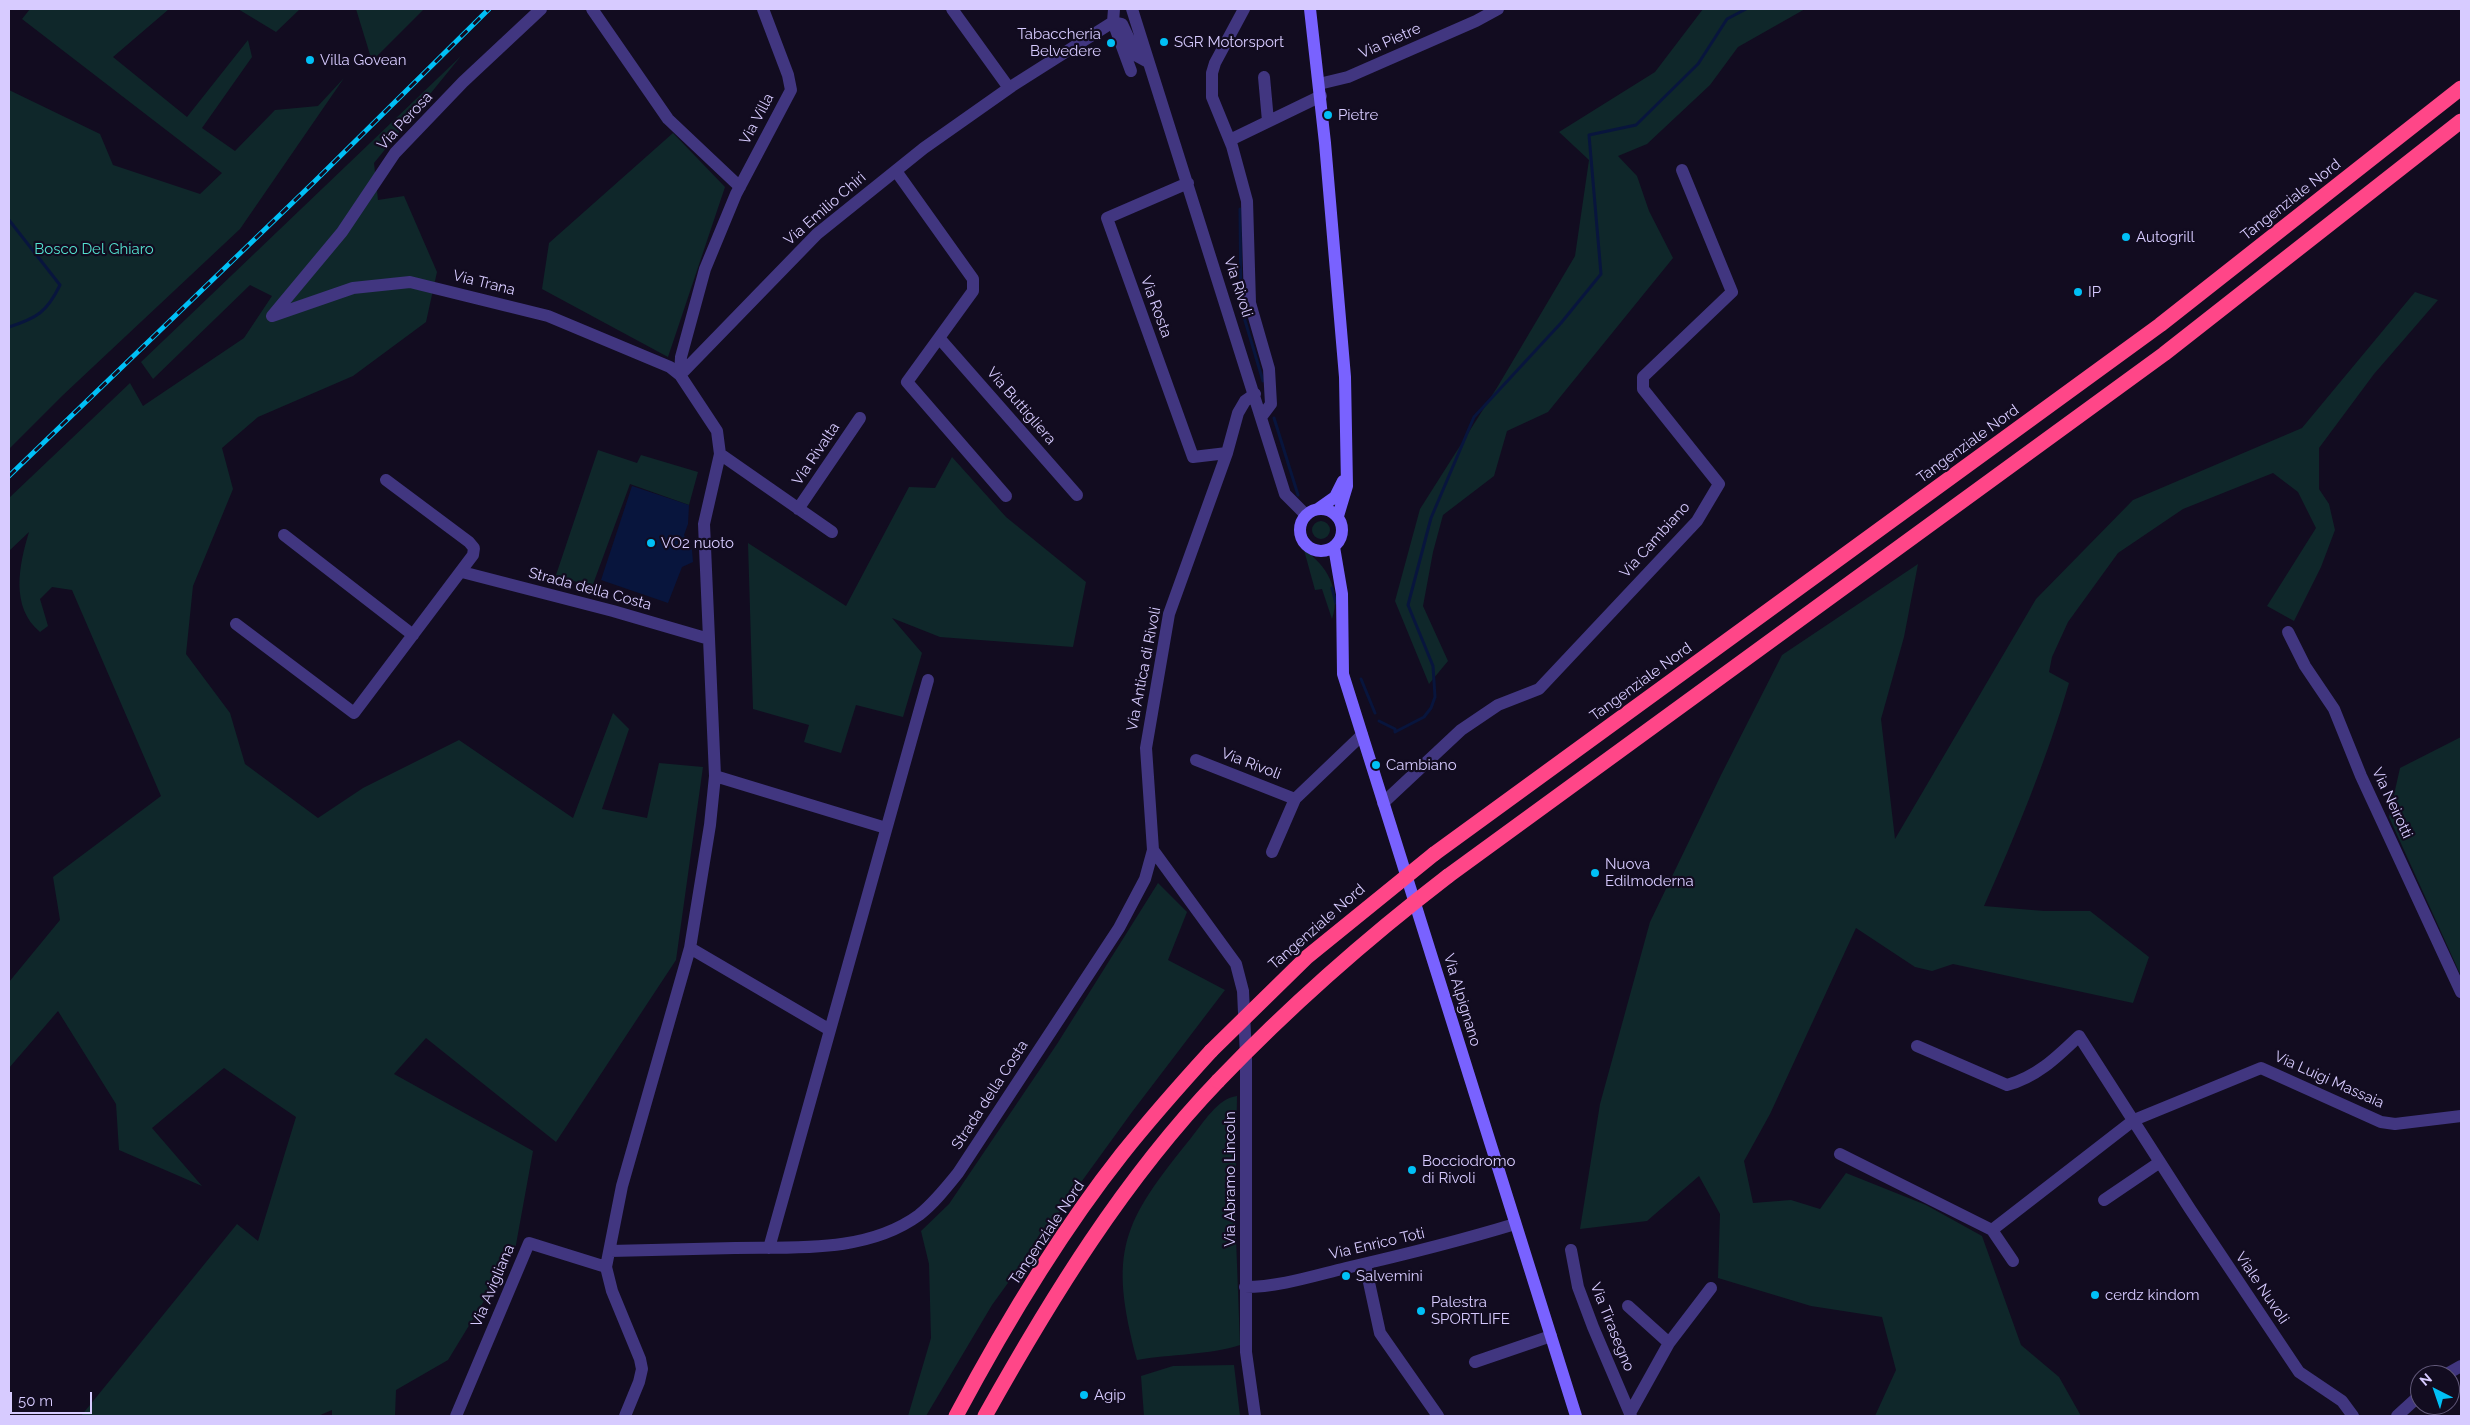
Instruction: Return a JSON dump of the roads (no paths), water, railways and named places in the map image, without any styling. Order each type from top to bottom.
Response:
[{"type":"highway","name":"Tangenziale Nord","points":[[956,1416],[1022,1302],[1066,1233],[1121,1156],[1210,1051],[1307,957],[1434,854],[2160,325],[2461,88]]},
{"type":"highway","points":[[985,1416],[1048,1307],[1105,1222],[1151,1160],[1218,1081],[1296,1002],[1341,962],[1448,876],[2164,354],[2461,121]]},
{"type":"street","name":"Via Perosa","points":[[272,316],[342,232],[394,153],[463,82],[541,9]]},
{"type":"street","points":[[592,9],[668,119],[740,186],[705,268],[681,356],[680,375],[717,431],[720,454],[704,524],[715,776],[710,825],[690,948],[622,1186],[606,1267],[612,1291],[640,1359],[642,1369],[625,1416]]},
{"type":"street","name":"Via Villa","points":[[740,186],[790,90],[788,75],[763,9]]},
{"type":"street","points":[[952,9],[1009,88]]},
{"type":"street","points":[[1114,9],[1114,22],[1131,71]]},
{"type":"street","name":"Via Rivoli","points":[[1132,9],[1262,416],[1285,494],[1306,515]]},
{"type":"street","points":[[1244,9],[1215,62],[1212,73],[1212,98],[1230,140],[1247,201],[1250,303],[1269,369],[1271,404],[1262,416]]},
{"type":"street","points":[[1310,9],[1320,90],[1345,377],[1345,495],[1338,516]]},
{"type":"street","name":"Via Pietre","points":[[1320,90],[1476,21],[1498,9]]},
{"type":"street","name":"Via Emilio Chiri","points":[[680,375],[817,234],[924,148],[1009,88],[1114,22]]},
{"type":"street","name":"Via Rivoli","points":[[1114,22],[1122,24],[1138,56],[1148,62]]},
{"type":"street","points":[[1264,77],[1268,121]]},
{"type":"street","points":[[1230,140],[1268,121],[1320,90]]},
{"type":"street","name":"Via Cambiano","points":[[1383,803],[1461,730],[1498,705],[1539,689],[1697,521],[1719,484],[1643,389],[1644,377],[1732,292],[1682,170]]},
{"type":"street","points":[[896,171],[973,279],[973,291],[907,382],[1006,496]]},
{"type":"street","name":"Via Rosta","points":[[1188,183],[1107,218],[1193,457],[1227,452]]},
{"type":"street","name":"Via Trana","points":[[272,316],[353,288],[410,282],[548,316],[670,367],[680,375]]},
{"type":"street","name":"Via Buttigliera","points":[[940,339],[1077,495]]},
{"type":"street","name":"Via Antica di Rivoli","points":[[1153,850],[1146,748],[1169,614],[1227,452],[1238,413],[1245,401],[1255,394]]},
{"type":"street","name":"Via Rivalta","points":[[798,508],[860,418]]},
{"type":"street","name":"Via Rivalta","points":[[720,454],[832,532]]},
{"type":"street","points":[[1318,509],[1332,512],[1338,516],[1343,529],[1342,536],[1334,547],[1320,551],[1314,550],[1303,541],[1300,528],[1306,515],[1334,497],[1345,476]]},
{"type":"street","points":[[236,624],[354,713],[462,572],[473,555],[474,548],[469,542],[386,480]]},
{"type":"street","points":[[284,535],[413,634]]},
{"type":"street","points":[[1334,547],[1339,580]]},
{"type":"street","points":[[1320,551],[1339,580]]},
{"type":"street","name":"Strada della Costa","points":[[462,572],[613,611],[709,639]]},
{"type":"street","name":"Via Alpignano","points":[[1339,580],[1343,608],[1344,674],[1576,1416]]},
{"type":"street","name":"Via Neirotti","points":[[2288,632],[2305,666],[2334,708],[2361,776],[2461,992]]},
{"type":"street","points":[[769,1248],[928,680]]},
{"type":"street","points":[[1272,852],[1295,799],[1362,735]]},
{"type":"street","name":"Via Rivoli","points":[[1196,760],[1295,799]]},
{"type":"street","points":[[715,776],[886,828]]},
{"type":"street","name":"Via Abramo Lincoln","points":[[1153,850],[1236,964],[1243,991],[1246,1056],[1246,1352],[1255,1416]]},
{"type":"street","name":"Strada della Costa","points":[[610,1250],[815,1247],[842,1244],[884,1233],[918,1216],[937,1199],[958,1173],[1119,928],[1145,879],[1153,850]]},
{"type":"street","points":[[690,948],[830,1030]]},
{"type":"street","name":"Viale Nuvoli","points":[[1917,1046],[2007,1085],[2022,1081],[2043,1069],[2079,1036],[2299,1372],[2342,1401],[2353,1416]]},
{"type":"street","name":"Via Luigi Massaia","points":[[2134,1120],[2261,1068],[2382,1122],[2395,1124],[2461,1116]]},
{"type":"street","points":[[1992,1230],[2134,1120]]},
{"type":"street","points":[[1840,1154],[1992,1230],[2014,1261]]},
{"type":"street","points":[[2104,1200],[2160,1162]]},
{"type":"street","name":"Via Enrico Toti","points":[[1245,1287],[1266,1286],[1365,1264],[1458,1242],[1515,1224]]},
{"type":"street","name":"Via Avigliana","points":[[456,1416],[529,1243],[606,1267]]},
{"type":"street","name":"Via Tirasegno","points":[[1571,1250],[1578,1287],[1631,1414]]},
{"type":"street","points":[[1365,1264],[1380,1333],[1438,1416]]},
{"type":"street","name":"Via Tirasegno","points":[[1631,1414],[1669,1343],[1711,1288]]},
{"type":"street","name":"Via Tirasegno","points":[[1628,1306],[1669,1343]]},
{"type":"street","points":[[1475,1362],[1551,1336]]},
{"type":"street","points":[[2397,1416],[2410,1404]]},
{"type":"water","name":"VO2 nuoto","points":[[632,486],[689,505],[688,524],[684,535],[692,550],[693,562],[682,567],[668,603],[601,580]]},
{"type":"waterway","points":[[1379,721],[1395,729],[1395,732],[1424,717],[1431,708],[1435,697],[1433,666],[1408,605],[1431,518],[1474,417],[1561,323],[1601,274],[1589,135],[1636,125],[1698,64],[1727,19],[1746,9]]},
{"type":"waterway","points":[[1240,209],[1241,307],[1263,381]]},
{"type":"waterway","points":[[9,220],[60,285],[46,308],[40,313],[9,327]]},
{"type":"waterway","points":[[1274,418],[1298,495]]},
{"type":"waterway","points":[[1332,588],[1336,603]]},
{"type":"waterway","points":[[1361,679],[1375,713]]},
{"type":"railway","points":[[9,476],[313,183],[489,9]]},
{"type":"place","name":"SGR Motorsport","points":[[1164,42]]},
{"type":"place","name":"Tabaccheria Belvedere","points":[[1111,43]]},
{"type":"place","name":"Villa Govean","points":[[310,60]]},
{"type":"place","name":"Pietre","points":[[1328,115]]},
{"type":"place","name":"Autogrill","points":[[2126,237]]},
{"type":"place","name":"IP","points":[[2078,292]]},
{"type":"place","name":"VO2 nuoto","points":[[651,543]]},
{"type":"place","name":"Cambiano","points":[[1376,765]]},
{"type":"place","name":"Nuova Edilmoderna","points":[[1595,873]]},
{"type":"place","name":"Bocciodromo di Rivoli","points":[[1412,1170]]},
{"type":"place","name":"Salvemini","points":[[1346,1276]]},
{"type":"place","name":"cerdz kindom","points":[[2095,1295]]},
{"type":"place","name":"Palestra SPORTLIFE","points":[[1421,1311]]},
{"type":"place","name":"Agip","points":[[1084,1395]]},
{"type":"park label","name":"Bosco Del Ghiaro","points":[[94,249]]}]
